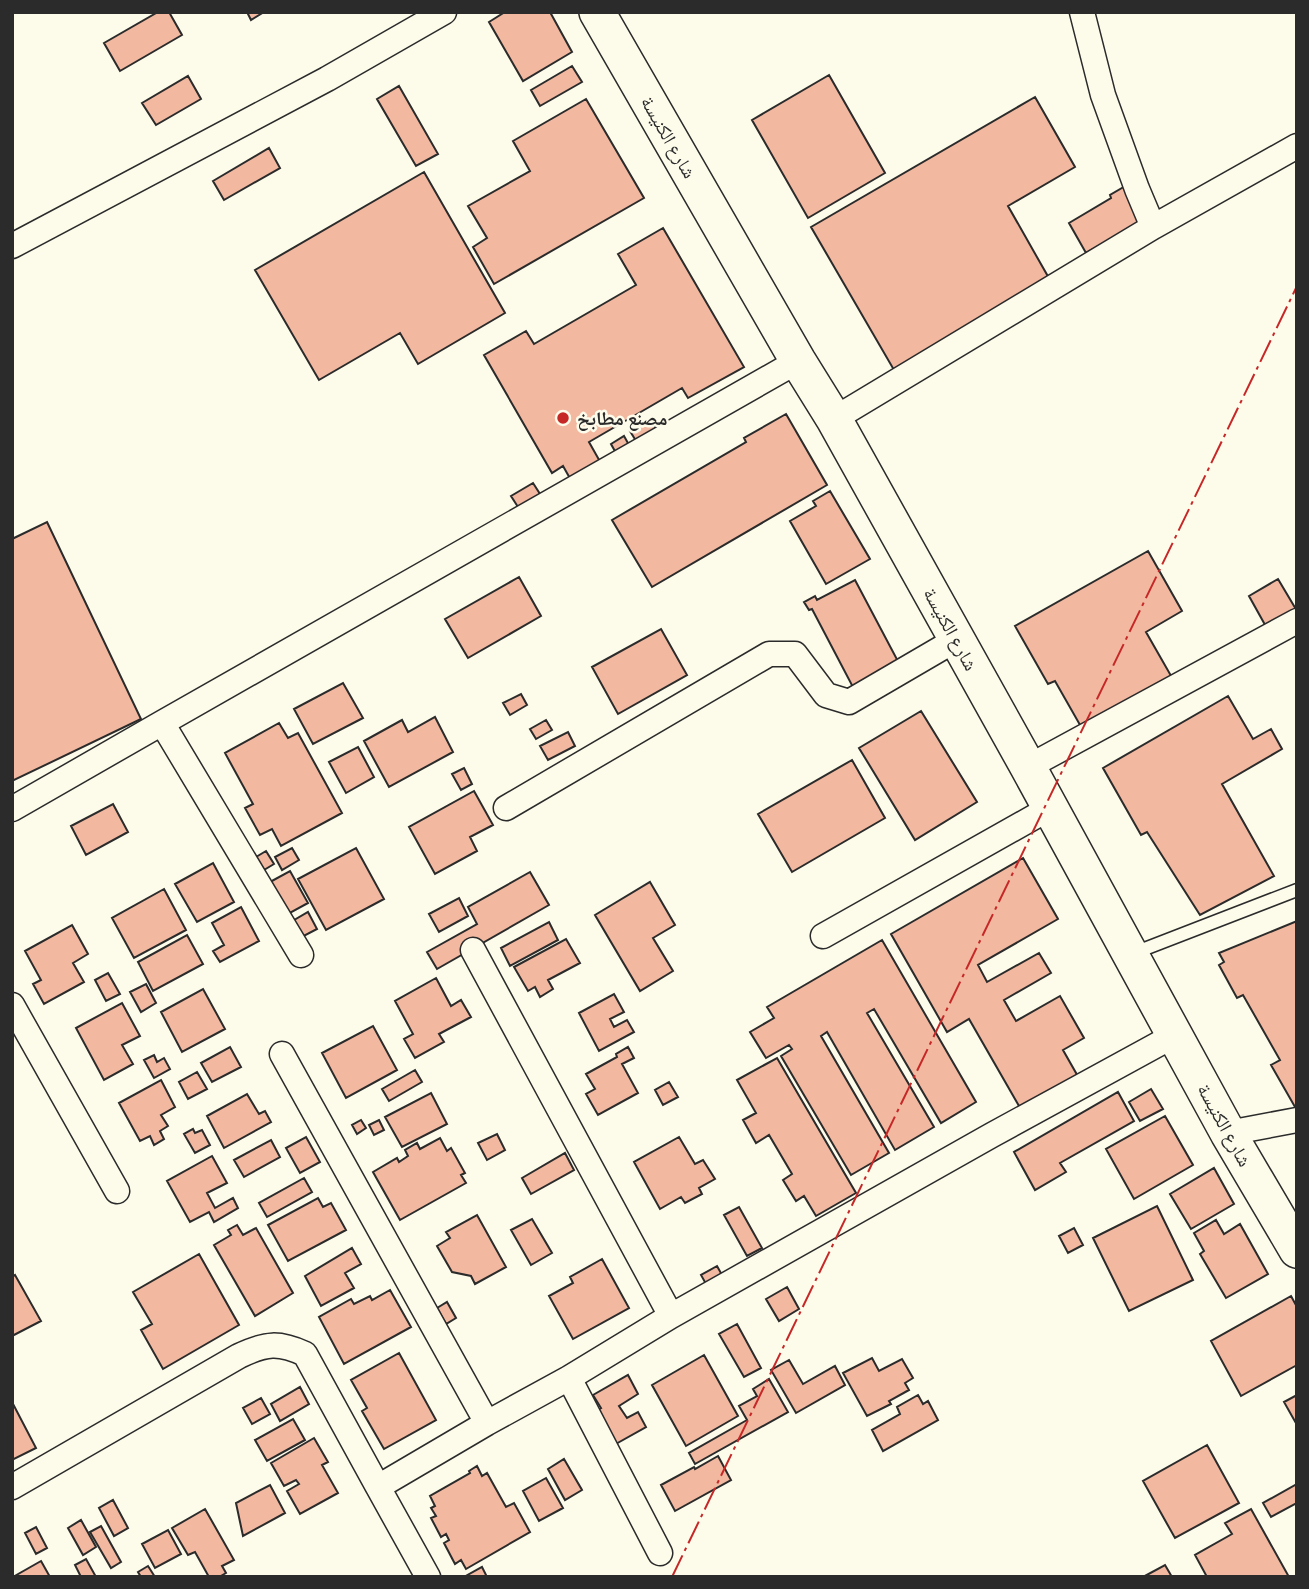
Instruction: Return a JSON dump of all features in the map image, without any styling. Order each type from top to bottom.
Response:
[{"type":"main road","name":"شارع الكنيسة","points":[[597,12],[834,419],[1228,1133],[1297,1250]]},
{"type":"street","points":[[12,246],[327,79],[444,12]]},
{"type":"street","points":[[1082,12],[1102,94],[1153,227]]},
{"type":"street","points":[[834,419],[1153,227],[1297,146]]},
{"type":"street","points":[[12,809],[798,361]]},
{"type":"street","points":[[1028,767],[1297,621]]},
{"type":"street","points":[[506,808],[769,654],[795,654],[826,695],[849,702],[957,639]]},
{"type":"street","points":[[162,723],[301,955]]},
{"type":"street","points":[[823,936],[1050,808]]},
{"type":"street","points":[[473,950],[671,1316]]},
{"type":"street","points":[[12,1005],[117,1191]]},
{"type":"street","points":[[378,1487],[569,1378],[671,1316],[1175,1035]]},
{"type":"street","points":[[282,1054],[487,1423]]},
{"type":"street","points":[[1228,1133],[1297,1120]]},
{"type":"street","points":[[12,1487],[239,1356],[271,1345],[288,1347],[305,1354],[428,1577]]},
{"type":"street","points":[[569,1378],[660,1553]]},
{"type":"lane","points":[[1130,955],[1297,890]]},
{"type":"building","points":[[158,12],[169,12],[182,35],[120,71],[104,43]]},
{"type":"building","points":[[247,12],[264,12],[251,20]]},
{"type":"building","points":[[505,12],[550,12],[572,52],[523,81],[489,22]]},
{"type":"building","points":[[572,66],[582,82],[540,106],[531,90]]},
{"type":"building","points":[[829,75],[885,173],[808,218],[752,120]]},
{"type":"building","points":[[188,76],[201,99],[156,125],[142,103]]},
{"type":"building","points":[[399,86],[438,154],[416,166],[377,99]]},
{"type":"building","points":[[1035,97],[1075,167],[1008,206],[1050,280],[894,370],[811,227]]},
{"type":"building","points":[[586,99],[644,198],[494,284],[473,247],[487,238],[468,206],[530,171],[513,141]]},
{"type":"building","points":[[269,148],[280,168],[224,200],[213,181]]},
{"type":"building","points":[[424,172],[505,313],[418,364],[400,333],[319,380],[255,270]]},
{"type":"building","points":[[1127,185],[1148,219],[1086,253],[1069,223],[1111,198],[1110,195]]},
{"type":"building","points":[[663,228],[744,367],[688,398],[682,388],[589,442],[602,465],[572,482],[563,466],[552,473],[484,355],[526,331],[534,344],[636,285],[618,254]]},
{"type":"building","points":[[786,414],[827,485],[652,587],[612,520],[746,442],[744,438]]},
{"type":"building","points":[[651,419],[656,429],[636,441],[630,431]]},
{"type":"building","points":[[624,436],[629,445],[616,453],[611,444]]},
{"type":"building","points":[[533,483],[540,494],[518,507],[511,496]]},
{"type":"building","points":[[830,491],[870,559],[826,584],[790,521],[816,506],[813,501]]},
{"type":"building","points":[[47,522],[141,719],[12,781],[12,539]]},
{"type":"building","points":[[1148,551],[1182,611],[1146,632],[1174,681],[1084,732],[1055,681],[1048,684],[1015,626]]},
{"type":"building","points":[[519,577],[541,616],[468,658],[445,619]]},
{"type":"building","points":[[1278,579],[1297,611],[1269,632],[1249,596]]},
{"type":"building","points":[[855,580],[901,667],[855,691],[812,609],[809,610],[804,602],[815,596],[817,600]]},
{"type":"building","points":[[661,629],[687,675],[618,714],[592,667]]},
{"type":"building","points":[[343,683],[363,718],[313,744],[294,709]]},
{"type":"building","points":[[521,694],[527,705],[510,715],[503,703]]},
{"type":"building","points":[[1228,696],[1253,739],[1271,729],[1282,749],[1222,784],[1274,876],[1200,915],[1147,832],[1141,835],[1103,768]]},
{"type":"building","points":[[921,711],[977,802],[915,840],[859,748]]},
{"type":"building","points":[[435,717],[453,752],[389,787],[364,741],[402,720],[408,732]]},
{"type":"building","points":[[546,720],[552,730],[536,739],[530,729]]},
{"type":"building","points":[[279,723],[288,738],[298,733],[342,813],[281,846],[272,829],[260,835],[245,808],[253,804],[225,753]]},
{"type":"building","points":[[568,732],[575,746],[548,760],[540,746]]},
{"type":"building","points":[[358,747],[374,777],[346,793],[329,762]]},
{"type":"building","points":[[852,760],[885,818],[792,872],[758,814]]},
{"type":"building","points":[[464,768],[472,784],[461,790],[452,774]]},
{"type":"building","points":[[474,791],[493,825],[470,837],[477,851],[435,874],[409,827]]},
{"type":"building","points":[[113,804],[128,832],[86,855],[71,826]]},
{"type":"building","points":[[292,848],[299,860],[282,870],[275,857]]},
{"type":"building","points":[[356,848],[384,899],[326,930],[298,879]]},
{"type":"building","points":[[266,851],[274,864],[264,870],[256,857]]},
{"type":"building","points":[[1023,858],[1058,919],[978,965],[987,982],[1039,953],[1051,973],[1004,1000],[1016,1021],[1060,996],[1084,1038],[1063,1050],[1080,1080],[1023,1113],[969,1019],[947,1032],[891,934]]},
{"type":"building","points":[[213,863],[234,902],[197,922],[175,884]]},
{"type":"building","points":[[290,871],[308,903],[288,914],[270,882]]},
{"type":"building","points":[[530,872],[549,905],[437,969],[427,952],[477,924],[468,907]]},
{"type":"building","points":[[650,882],[675,925],[653,938],[673,971],[640,991],[595,915]]},
{"type":"building","points":[[164,889],[186,930],[134,958],[112,918]]},
{"type":"building","points":[[459,898],[468,916],[439,932],[429,914]]},
{"type":"building","points":[[241,907],[259,941],[220,962],[213,951],[224,945],[212,923]]},
{"type":"building","points":[[308,912],[317,929],[298,939],[289,923]]},
{"type":"building","points":[[1297,921],[1295,1107],[1271,1065],[1280,1060],[1243,995],[1237,998],[1219,965],[1224,962],[1219,953]]},
{"type":"building","points":[[549,922],[558,940],[510,966],[501,948]]},
{"type":"building","points":[[72,925],[88,954],[73,963],[84,982],[44,1004],[33,984],[41,980],[25,951]]},
{"type":"building","points":[[187,935],[203,964],[153,991],[138,962]]},
{"type":"building","points":[[566,939],[580,963],[548,980],[553,989],[540,997],[535,987],[528,991],[514,967]]},
{"type":"building","points":[[882,940],[976,1102],[941,1123],[874,1009],[867,1013],[934,1127],[895,1150],[827,1032],[821,1036],[889,1153],[851,1175],[781,1056],[792,1049],[789,1045],[766,1058],[750,1032],[774,1018],[767,1007]]},
{"type":"building","points":[[108,973],[120,994],[106,1001],[95,980]]},
{"type":"building","points":[[436,978],[451,1006],[461,1000],[471,1017],[439,1034],[444,1042],[415,1058],[404,1039],[413,1034],[395,1001]]},
{"type":"building","points":[[146,984],[156,1003],[141,1012],[130,992]]},
{"type":"building","points":[[203,989],[225,1029],[182,1052],[161,1012]]},
{"type":"building","points":[[614,994],[624,1012],[610,1019],[614,1027],[627,1020],[634,1032],[599,1051],[579,1013]]},
{"type":"building","points":[[122,1003],[140,1036],[122,1045],[133,1064],[104,1080],[76,1028]]},
{"type":"building","points":[[373,1026],[397,1070],[346,1098],[322,1053]]},
{"type":"building","points":[[230,1047],[241,1067],[212,1082],[201,1063]]},
{"type":"building","points":[[628,1047],[634,1058],[622,1064],[638,1093],[598,1115],[586,1094],[595,1089],[586,1074],[617,1057],[616,1054]]},
{"type":"building","points":[[154,1055],[157,1062],[164,1058],[170,1069],[154,1078],[144,1060]]},
{"type":"building","points":[[777,1058],[856,1193],[816,1216],[804,1196],[796,1201],[783,1180],[792,1174],[769,1135],[756,1143],[743,1120],[756,1113],[737,1080]]},
{"type":"building","points":[[415,1070],[422,1082],[389,1101],[382,1089]]},
{"type":"building","points":[[197,1072],[207,1089],[188,1099],[179,1082]]},
{"type":"building","points":[[161,1080],[175,1107],[161,1115],[168,1126],[160,1131],[164,1139],[154,1145],[150,1136],[140,1141],[119,1103]]},
{"type":"building","points":[[669,1082],[678,1097],[663,1105],[655,1090]]},
{"type":"building","points":[[1151,1089],[1163,1109],[1140,1121],[1129,1102]]},
{"type":"building","points":[[1118,1092],[1134,1121],[1060,1163],[1066,1172],[1035,1190],[1014,1152]]},
{"type":"building","points":[[431,1093],[447,1124],[402,1147],[385,1117]]},
{"type":"building","points":[[247,1094],[259,1114],[265,1111],[271,1122],[224,1148],[207,1116]]},
{"type":"building","points":[[1165,1116],[1193,1165],[1134,1199],[1106,1149]]},
{"type":"building","points":[[361,1120],[366,1128],[357,1134],[352,1125]]},
{"type":"building","points":[[379,1120],[384,1130],[374,1135],[369,1125]]},
{"type":"building","points":[[193,1129],[195,1133],[202,1130],[210,1145],[195,1153],[184,1134]]},
{"type":"building","points":[[497,1134],[505,1150],[487,1160],[478,1143]]},
{"type":"building","points":[[306,1137],[320,1162],[300,1173],[286,1148]]},
{"type":"building","points":[[679,1137],[695,1164],[703,1160],[715,1179],[699,1188],[702,1194],[685,1203],[681,1197],[660,1209],[634,1162]]},
{"type":"building","points":[[440,1138],[447,1151],[451,1148],[465,1173],[461,1175],[466,1183],[400,1220],[373,1172],[397,1158],[399,1162],[408,1156],[405,1150],[417,1143],[420,1149]]},
{"type":"building","points":[[271,1140],[280,1157],[244,1177],[234,1160]]},
{"type":"building","points":[[565,1153],[574,1170],[531,1194],[522,1178]]},
{"type":"building","points":[[212,1156],[227,1183],[207,1193],[215,1208],[233,1198],[238,1208],[214,1222],[209,1212],[190,1222],[167,1181]]},
{"type":"building","points":[[1214,1168],[1234,1204],[1191,1229],[1170,1194]]},
{"type":"building","points":[[304,1178],[312,1192],[267,1217],[259,1203]]},
{"type":"building","points":[[318,1198],[323,1207],[331,1203],[346,1230],[288,1261],[268,1225]]},
{"type":"building","points":[[1157,1206],[1193,1280],[1129,1311],[1093,1238]]},
{"type":"building","points":[[739,1207],[762,1248],[747,1256],[724,1215]]},
{"type":"building","points":[[477,1215],[506,1267],[475,1284],[471,1276],[452,1272],[437,1246],[450,1238],[446,1232]]},
{"type":"building","points":[[532,1219],[552,1253],[531,1265],[511,1230]]},
{"type":"building","points":[[1216,1220],[1224,1234],[1240,1224],[1268,1274],[1226,1298],[1200,1254],[1204,1251],[1194,1233]]},
{"type":"building","points":[[237,1225],[243,1235],[256,1228],[293,1293],[255,1316],[214,1245],[231,1235],[228,1230]]},
{"type":"building","points":[[1074,1228],[1083,1245],[1068,1253],[1059,1236]]},
{"type":"building","points":[[352,1248],[361,1264],[345,1273],[354,1288],[321,1306],[305,1276]]},
{"type":"building","points":[[199,1254],[239,1325],[163,1369],[141,1330],[152,1324],[133,1292]]},
{"type":"building","points":[[602,1259],[629,1308],[573,1339],[549,1296],[573,1283],[570,1277]]},
{"type":"building","points":[[717,1266],[722,1275],[706,1284],[701,1275]]},
{"type":"building","points":[[15,1275],[41,1321],[12,1336],[12,1277]]},
{"type":"building","points":[[787,1287],[799,1309],[779,1321],[766,1299]]},
{"type":"building","points":[[390,1290],[411,1327],[344,1364],[319,1317],[351,1299],[354,1304],[370,1296],[372,1300]]},
{"type":"building","points":[[1291,1296],[1297,1307],[1297,1365],[1241,1396],[1211,1341]]},
{"type":"building","points":[[447,1302],[456,1318],[446,1324],[437,1308]]},
{"type":"building","points":[[737,1324],[761,1368],[744,1377],[719,1334]]},
{"type":"building","points":[[399,1353],[436,1420],[384,1449],[362,1411],[367,1408],[351,1380]]},
{"type":"building","points":[[704,1355],[738,1416],[686,1446],[652,1385]]},
{"type":"building","points":[[872,1358],[879,1371],[902,1359],[913,1378],[905,1383],[909,1390],[889,1401],[891,1404],[867,1416],[843,1373]]},
{"type":"building","points":[[789,1360],[803,1384],[835,1366],[845,1385],[796,1413],[771,1370]]},
{"type":"building","points":[[628,1375],[638,1394],[619,1406],[627,1418],[638,1412],[646,1427],[614,1445],[595,1411],[601,1408],[593,1395]]},
{"type":"building","points":[[769,1379],[788,1412],[695,1464],[689,1453],[747,1420],[739,1406],[757,1396],[753,1389]]},
{"type":"building","points":[[300,1387],[309,1404],[280,1421],[271,1404]]},
{"type":"building","points":[[918,1395],[923,1404],[928,1401],[938,1420],[883,1451],[872,1430],[900,1414],[897,1407]]},
{"type":"building","points":[[1297,1395],[1297,1425],[1284,1402]]},
{"type":"building","points":[[261,1398],[270,1414],[252,1424],[243,1408]]},
{"type":"building","points":[[12,1402],[36,1448],[12,1460]]},
{"type":"building","points":[[293,1419],[305,1440],[267,1461],[255,1440]]},
{"type":"building","points":[[314,1438],[328,1462],[322,1465],[338,1493],[300,1514],[287,1491],[299,1484],[296,1480],[284,1486],[271,1463]]},
{"type":"building","points":[[1207,1445],[1239,1503],[1175,1538],[1143,1481]]},
{"type":"building","points":[[718,1456],[731,1480],[675,1511],[661,1485]]},
{"type":"building","points":[[564,1459],[582,1490],[565,1500],[548,1469]]},
{"type":"building","points":[[477,1466],[482,1476],[487,1473],[506,1507],[514,1503],[530,1532],[466,1569],[461,1560],[455,1564],[444,1543],[449,1540],[446,1534],[441,1537],[431,1518],[436,1516],[431,1508],[435,1506],[430,1496],[470,1473],[469,1471]]},
{"type":"building","points":[[546,1478],[563,1508],[539,1521],[523,1491]]},
{"type":"building","points":[[1297,1484],[1297,1503],[1271,1517],[1263,1503]]},
{"type":"building","points":[[270,1485],[285,1513],[243,1536],[236,1503]]},
{"type":"building","points":[[113,1500],[128,1528],[114,1536],[99,1508]]},
{"type":"building","points":[[205,1509],[234,1560],[222,1566],[226,1573],[219,1577],[209,1577],[195,1552],[188,1555],[172,1528]]},
{"type":"building","points":[[1251,1509],[1289,1577],[1207,1577],[1195,1555],[1232,1534],[1225,1523]]},
{"type":"building","points":[[81,1520],[96,1547],[83,1555],[68,1528]]},
{"type":"building","points":[[101,1526],[121,1562],[111,1568],[90,1532]]},
{"type":"building","points":[[36,1527],[47,1548],[36,1554],[25,1533]]},
{"type":"building","points":[[168,1530],[181,1554],[155,1568],[142,1544]]},
{"type":"building","points":[[86,1559],[96,1577],[81,1577],[75,1565]]},
{"type":"building","points":[[41,1561],[50,1577],[13,1577]]},
{"type":"building","points":[[1165,1565],[1172,1577],[1143,1577]]},
{"type":"building","points":[[148,1566],[155,1577],[141,1577],[138,1572]]},
{"type":"building","points":[[482,1567],[487,1577],[464,1577]]},
{"type":"power","points":[[672,1577],[1297,286]]},
{"type":"place","name":"مصنع مطابخ","points":[[563,418]]}]
